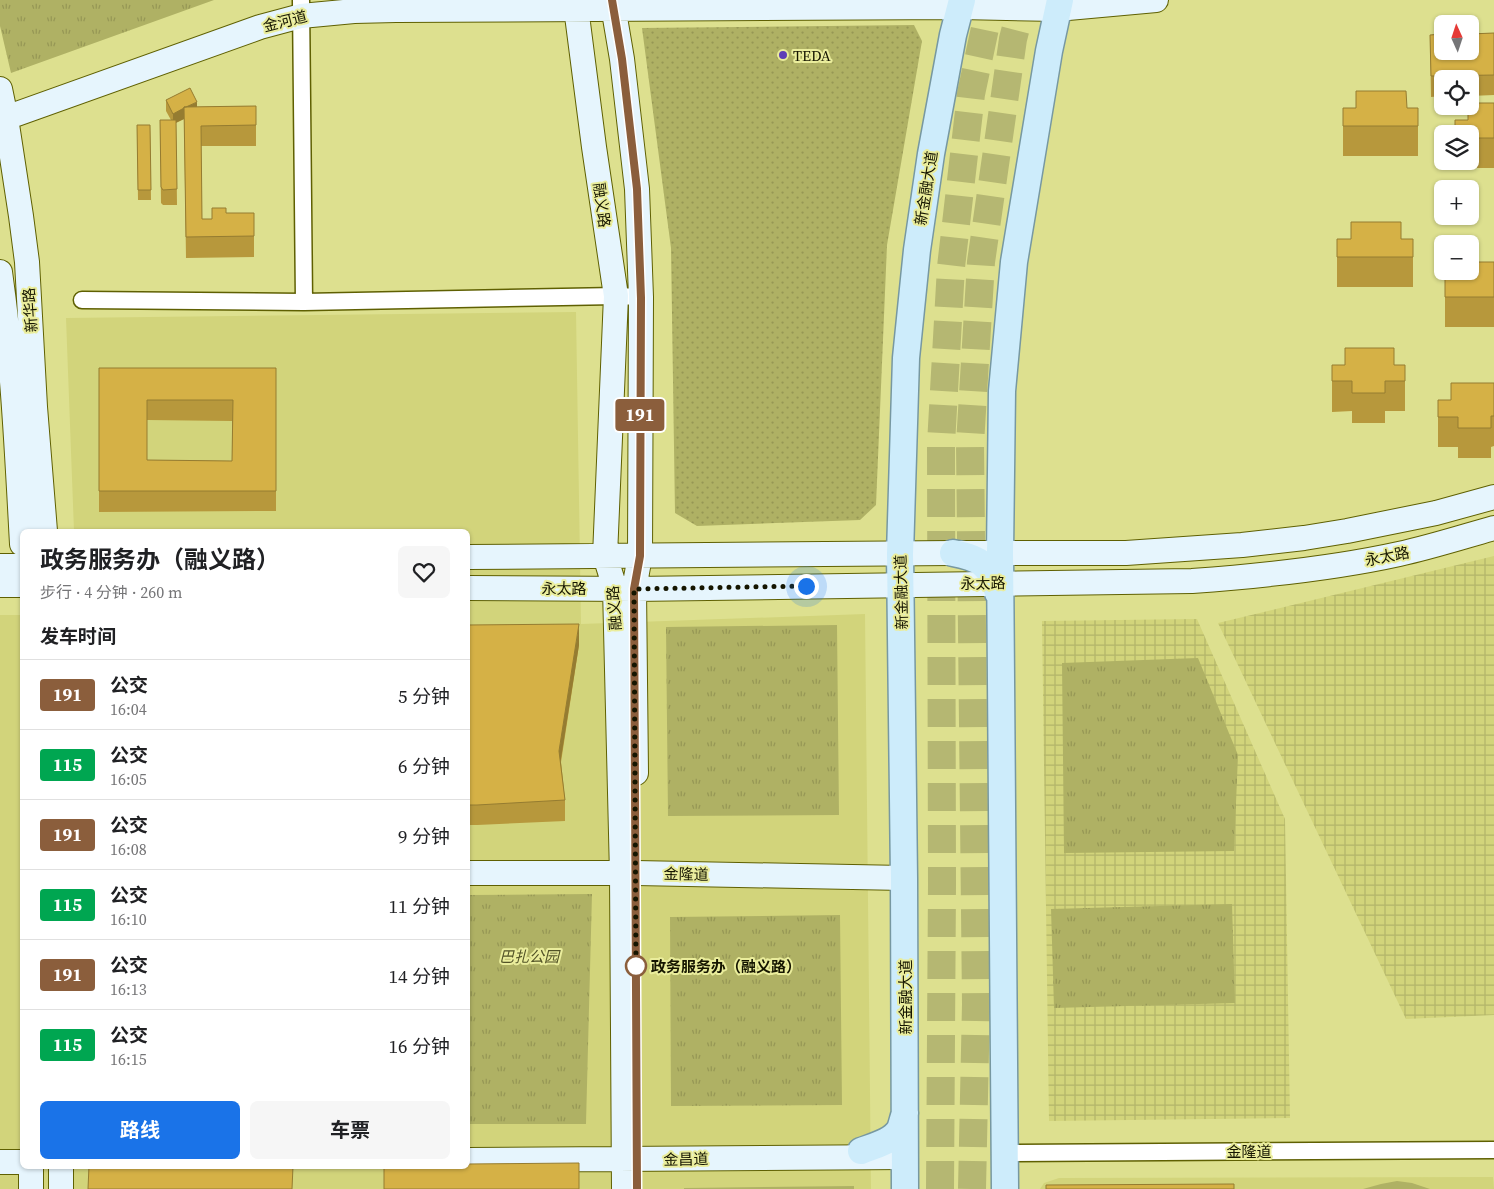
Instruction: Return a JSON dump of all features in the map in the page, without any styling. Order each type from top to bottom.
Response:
[{"type":"main road","name":"新金融大道","points":[[905,1189],[900,554],[906,358],[917,250],[931,154],[953,35],[962,3]]},
{"type":"main road","points":[[1005,1189],[999,590],[1002,391],[1014,262],[1049,51],[1059,5]]},
{"type":"main road","points":[[953,553],[975,558],[983,564],[988,569],[999,590]]},
{"type":"main road","points":[[860,1151],[891,1138],[900,1129],[905,1113]]},
{"type":"street","name":"金河道","points":[[2,108],[257,12],[303,5],[354,11],[538,9],[574,3],[962,3],[1059,5],[1156,0]]},
{"type":"street","name":"融义路","points":[[574,3],[616,296],[605,556],[625,588]]},
{"type":"street","name":"融义路","points":[[613,4],[622,59],[637,189],[641,298],[640,556],[625,588],[629,873],[627,1168]]},
{"type":"street","name":"金河道","points":[[2,108],[46,104],[235,36],[303,5]]},
{"type":"street","points":[[303,5],[304,302]]},
{"type":"street","points":[[12,162],[14,139],[20,124],[27,116],[46,104]]},
{"type":"street","name":"新华路","points":[[2,108],[27,262],[35,407],[45,529]]},
{"type":"street","name":"新华路","points":[[0,272],[14,397],[21,529]]},
{"type":"street","points":[[82,300],[304,302],[616,296],[641,298]]},
{"type":"street","name":"永太路","points":[[470,557],[1126,553],[1242,546],[1304,538],[1436,513],[1494,497]]},
{"type":"street","points":[[639,505],[651,535],[671,551],[694,556]]},
{"type":"street","name":"永太路","points":[[470,588],[901,585],[999,590],[1192,581],[1270,575],[1326,568],[1399,554],[1494,528]]},
{"type":"street","points":[[0,566],[20,566]]},
{"type":"street","points":[[0,585],[20,585]]},
{"type":"street","name":"金隆道","points":[[470,873],[629,873],[904,878]]},
{"type":"street","name":"金隆道","points":[[1004,1153],[1494,1150]]},
{"type":"street","name":"金昌道","points":[[470,1153],[627,1168],[664,1153],[860,1151],[905,1153]]},
{"type":"street","name":"金昌道","points":[[470,1160],[627,1168],[905,1153]]},
{"type":"street","points":[[0,1155],[20,1155]]},
{"type":"street","points":[[0,1162],[20,1162]]},
{"type":"street","points":[[30,1169],[31,1189]]},
{"type":"street","points":[[60,1169],[61,1189]]},
{"type":"shaded area","points":[[576,312],[581,624],[865,614],[871,1189],[0,1189],[0,615],[20,615],[20,1169],[470,1169],[470,529],[74,529],[66,318]]},
{"type":"shaded area","points":[[1494,556],[1494,1015],[1406,1019],[1218,623]]},
{"type":"shaded area","points":[[1197,619],[1285,819],[1290,1118],[1049,1121],[1042,621]]},
{"type":"shaded area","points":[[1493,1177],[1494,1189],[1040,1189],[1044,1183],[1059,1178]]},
{"type":"green space","points":[[0,0],[214,0],[11,73],[0,26]]},
{"type":"green space","points":[[914,25],[922,41],[887,245],[876,505],[860,520],[697,526],[675,513],[671,248],[642,28]]},
{"type":"green space","points":[[837,625],[839,815],[668,816],[666,627]]},
{"type":"green space","points":[[1198,658],[1238,755],[1234,851],[1064,853],[1062,663]]},
{"type":"green space","name":"巴扎公园","points":[[592,894],[586,1124],[470,1124],[470,895]]},
{"type":"green space","points":[[1232,904],[1235,1003],[1054,1008],[1051,909]]},
{"type":"green space","points":[[840,915],[842,1105],[671,1106],[670,917]]},
{"type":"green space","points":[[1397,1181],[1412,1183],[1430,1189],[1363,1189],[1381,1184]]},
{"type":"green space","points":[[854,1186],[854,1189],[684,1189],[684,1188]]},
{"type":"building","points":[[1494,33],[1494,75],[1479,75],[1479,70],[1434,70],[1434,76],[1431,76],[1430,35],[1434,35],[1434,60],[1479,60],[1479,34]]},
{"type":"building","points":[[190,88],[197,102],[173,114],[166,100]]},
{"type":"building","points":[[1356,91],[1406,91],[1407,108],[1418,108],[1418,126],[1343,126],[1343,108],[1356,108]]},
{"type":"building","points":[[1479,103],[1494,103],[1494,138],[1479,138],[1479,125],[1455,125],[1455,120],[1468,120],[1468,115],[1479,115]]},
{"type":"building","points":[[256,106],[256,125],[201,126],[202,219],[212,219],[212,208],[226,208],[226,213],[254,213],[254,236],[186,237],[184,107]]},
{"type":"building","points":[[160,120],[176,120],[177,189],[163,190],[161,187]]},
{"type":"building","points":[[137,125],[150,125],[151,190],[138,190]]},
{"type":"building","points":[[1351,222],[1401,222],[1401,239],[1413,239],[1413,257],[1337,257],[1337,239],[1351,239]]},
{"type":"building","points":[[1479,262],[1494,262],[1494,297],[1445,297],[1445,280],[1479,280]]},
{"type":"building","points":[[1345,348],[1394,348],[1394,365],[1405,365],[1405,381],[1385,381],[1385,393],[1352,393],[1352,381],[1332,381],[1332,365],[1345,365]]},
{"type":"building","points":[[99,368],[276,368],[276,491],[99,491]],"holes":[[[147,400],[233,400],[232,461],[147,460]]]},
{"type":"building","points":[[1451,383],[1494,383],[1494,416],[1491,416],[1491,428],[1458,428],[1458,417],[1438,417],[1438,400],[1451,400]]},
{"type":"building","points":[[579,624],[559,751],[565,800],[470,805],[470,625]]},
{"type":"building","points":[[579,1163],[579,1189],[384,1189],[384,1169],[470,1169],[470,1164]]},
{"type":"building","points":[[89,1169],[293,1169],[292,1189],[88,1189]]},
{"type":"building","points":[[1234,1184],[1234,1189],[1046,1189],[1046,1185]]},
{"type":"tunnel","points":[[940,1189],[942,884],[941,444],[951,267],[971,94],[991,0]]},
{"type":"tunnel","points":[[972,1189],[976,1004],[970,444],[981,262],[1013,39],[1023,0]]},
{"type":"bus line","name":"191","points":[[612,0],[622,59],[637,189],[641,298],[640,556],[634,589],[637,1189]]},
{"type":"place","name":"TEDA","points":[[783,55]]},
{"type":"place","name":"政务服务办（融义路）","points":[[636,966]]},
{"type":"route","points":[[636,966],[636,973],[634,589],[806,586]]}]
